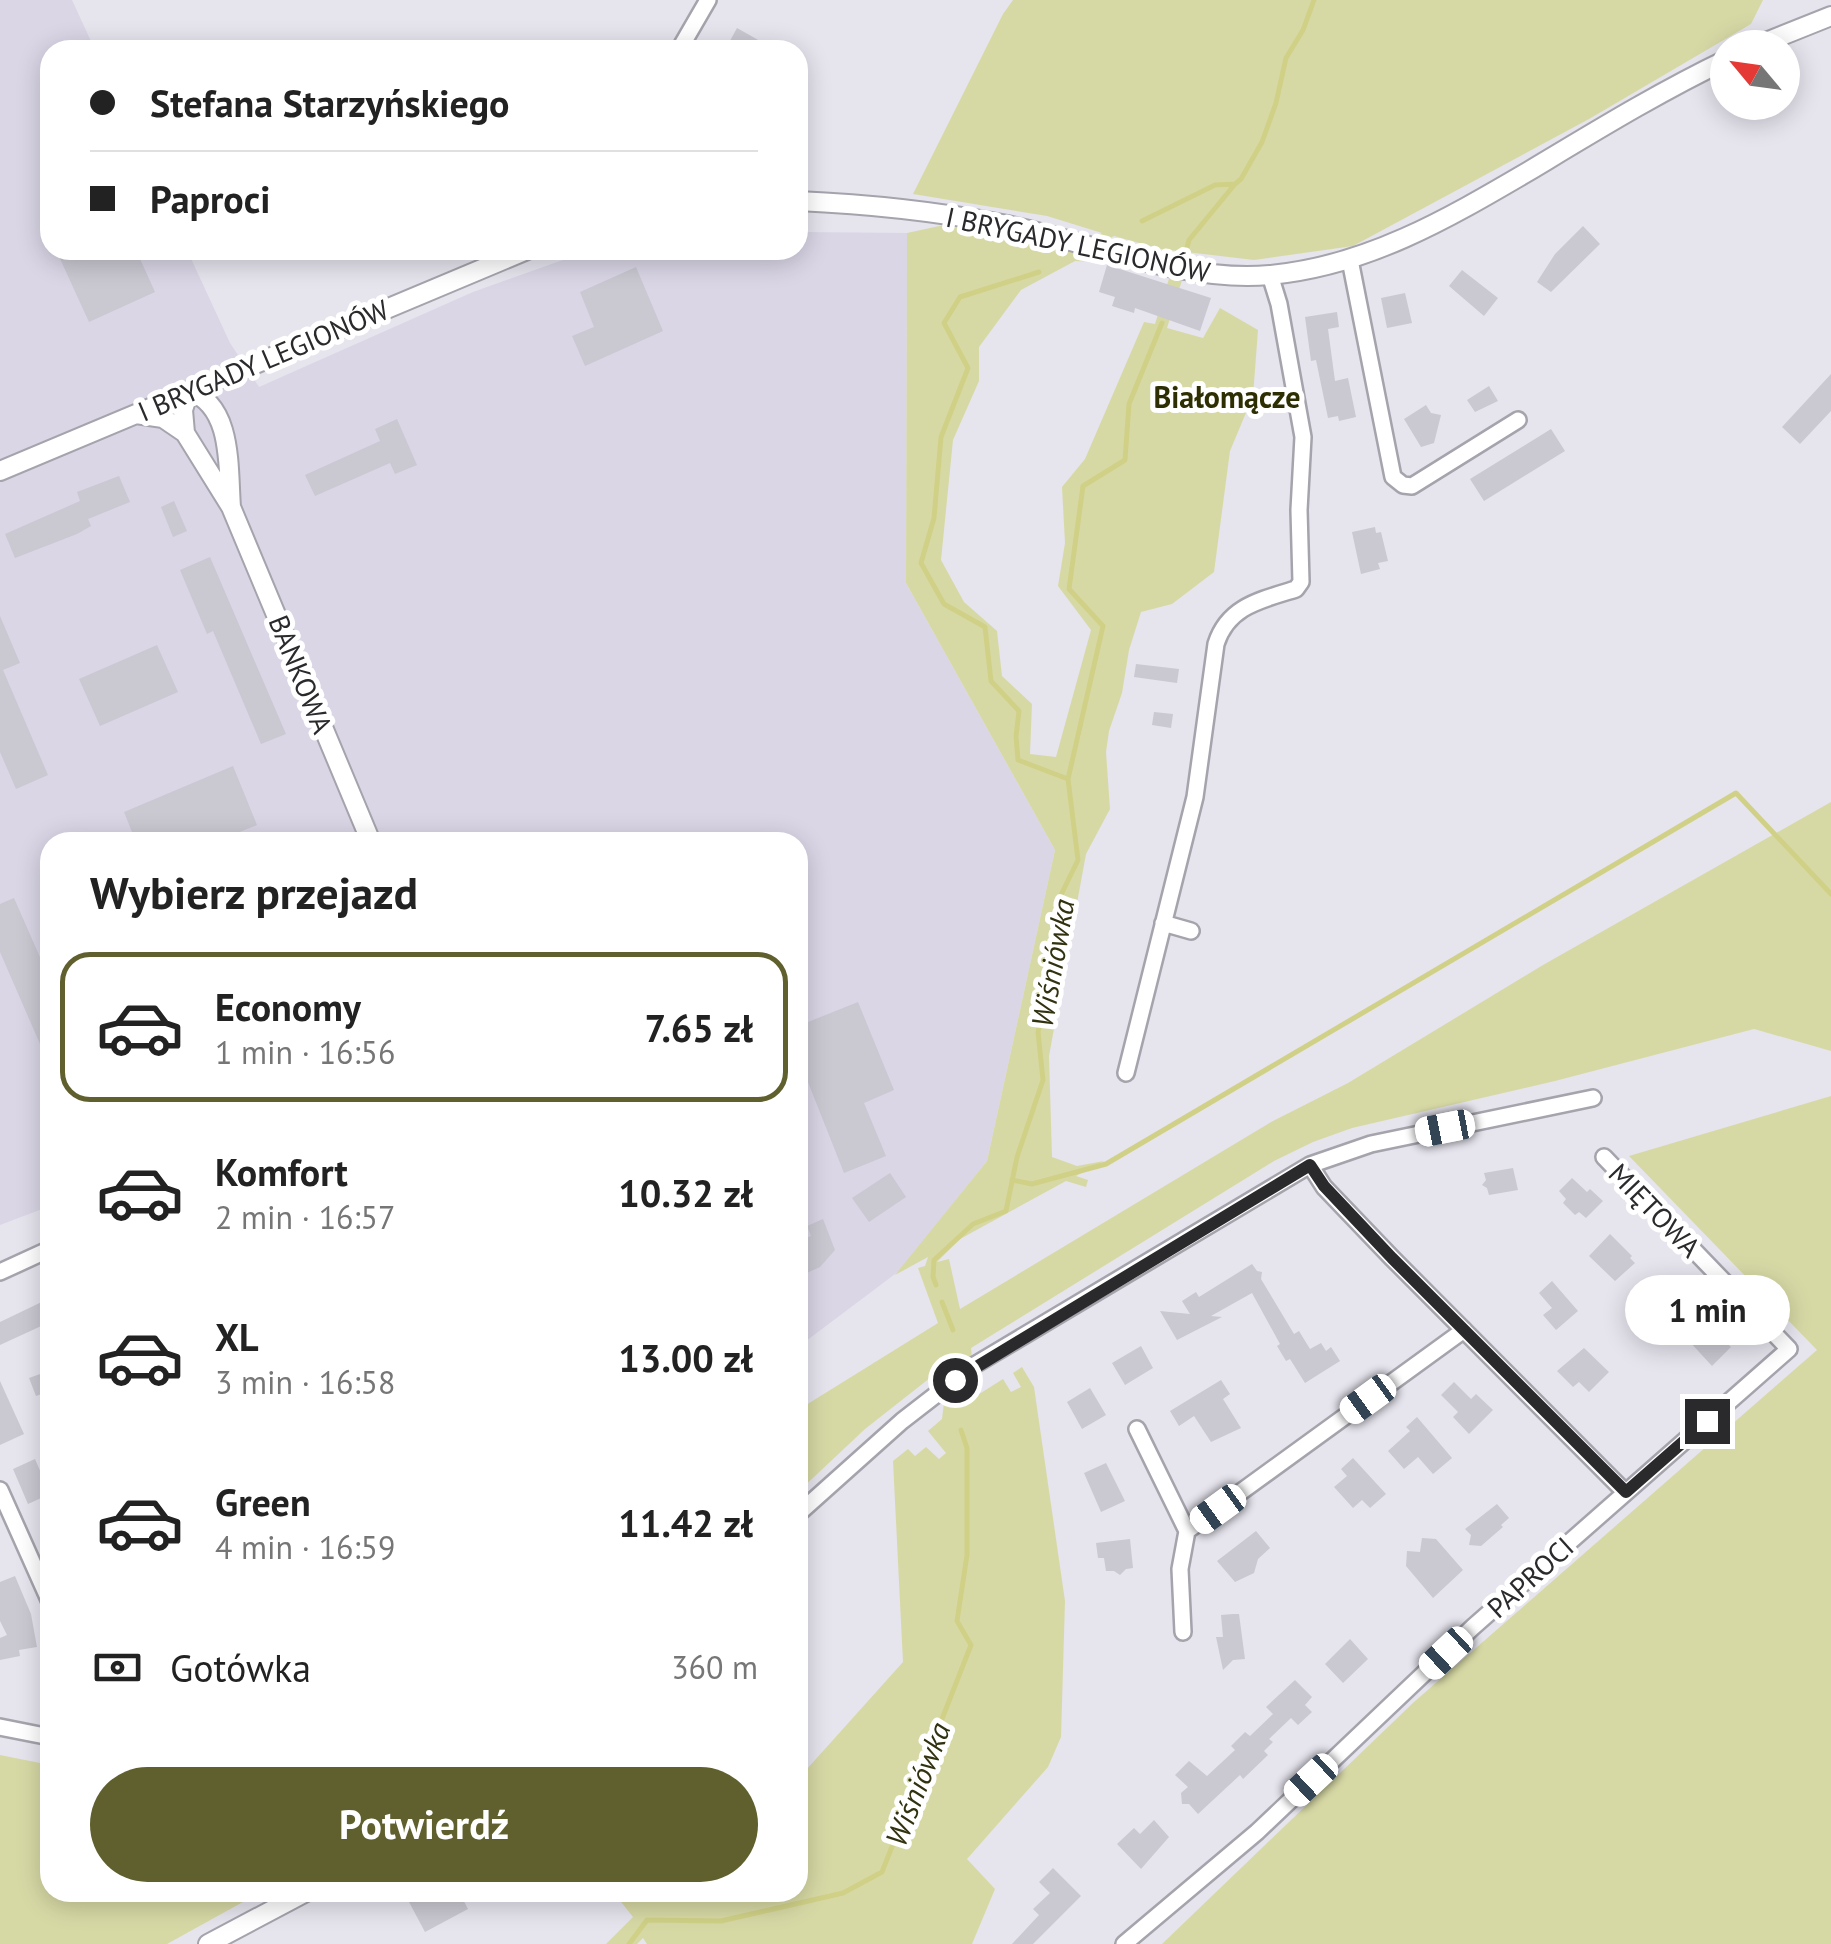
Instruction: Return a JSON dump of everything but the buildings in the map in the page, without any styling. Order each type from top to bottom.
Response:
[{"type":"street","points":[[685,40],[708,0]]},
{"type":"street","points":[[1796,30],[1831,16]]},
{"type":"street","name":"I BRYGADY LEGIONÓW","points":[[808,202],[866,204],[1002,224],[1191,271],[1270,275],[1383,250],[1459,212],[1710,69]]},
{"type":"street","name":"I BRYGADY LEGIONÓW","points":[[0,472],[503,260]]},
{"type":"street","points":[[1350,260],[1393,477],[1412,486],[1518,420]]},
{"type":"street","points":[[1126,1073],[1195,797],[1221,629],[1243,606],[1296,589],[1300,582],[1303,437],[1279,304],[1270,275]]},
{"type":"street","name":"BANKOWA","points":[[231,506],[220,416],[224,398],[240,369]]},
{"type":"street","points":[[185,433],[182,410],[189,391],[204,398],[220,416]]},
{"type":"street","points":[[135,414],[163,418],[185,433]]},
{"type":"street","name":"BANKOWA","points":[[185,433],[231,506],[367,832]]},
{"type":"street","points":[[1163,923],[1191,930]]},
{"type":"street","points":[[808,1505],[902,1421],[973,1366],[1310,1165],[1370,1144],[1593,1098]]},
{"type":"street","name":"MIĘTOWA","points":[[1604,1158],[1789,1349]]},
{"type":"street","points":[[1310,1165],[1342,1205],[1626,1492]]},
{"type":"street","points":[[0,1272],[40,1254]]},
{"type":"street","points":[[1187,1531],[1464,1330]]},
{"type":"street","name":"PAPROCI","points":[[1124,1944],[1257,1832],[1473,1627],[1789,1349]]},
{"type":"street","points":[[1138,1429],[1187,1531],[1180,1569],[1183,1632]]},
{"type":"street","points":[[0,1490],[40,1580]]},
{"type":"street","points":[[0,1727],[40,1735]]},
{"type":"street","points":[[208,1944],[287,1902]]},
{"type":"shaded area","points":[[0,0],[72,0],[90,40],[40,40],[40,260],[192,260],[230,343],[259,387],[473,292],[563,260],[808,260],[808,232],[907,233],[906,583],[1055,850],[987,1161],[899,1271],[808,1339],[808,832],[40,832],[40,1210],[0,1225]]},
{"type":"green space","points":[[1013,0],[1763,0],[1751,24],[1741,30],[1710,30],[1710,48],[1589,119],[1353,246],[1254,260],[1161,249],[1114,236],[1078,255],[1099,262],[1075,261],[1021,290],[979,347],[979,381],[953,440],[941,560],[964,602],[997,631],[1002,676],[1032,704],[1030,754],[1056,757],[1091,630],[1058,586],[1065,543],[1062,487],[1085,459],[1144,322],[1155,324],[1176,256],[1189,258],[1167,328],[1203,338],[1220,308],[1258,330],[1253,396],[1230,451],[1214,572],[1172,604],[1141,612],[1109,731],[1106,752],[1110,809],[1086,854],[1049,1056],[1052,1157],[1077,1166],[1104,1161],[1076,1176],[1088,1180],[1086,1187],[1066,1181],[960,1239],[937,1262],[949,1259],[960,1309],[1273,1121],[1348,1083],[1543,965],[1831,802],[1831,1051],[1754,1029],[1352,1128],[1274,1161],[971,1348],[965,1403],[1003,1379],[1011,1392],[1021,1387],[1013,1373],[1022,1367],[1034,1387],[1065,1601],[1061,1737],[1048,1767],[967,1859],[995,1889],[972,1944],[647,1944],[643,1938],[637,1944],[606,1944],[633,1917],[621,1902],[808,1902],[808,1768],[903,1662],[893,1461],[908,1449],[915,1456],[926,1447],[939,1459],[946,1453],[928,1431],[942,1419],[949,1363],[865,1429],[808,1483],[808,1404],[938,1323],[918,1268],[925,1266],[928,1257],[895,1275],[987,1161],[1055,850],[906,583],[907,233],[944,225],[1067,252],[1102,233],[1047,216],[913,194]]},
{"type":"green space","points":[[1831,1096],[1831,1944],[1162,1944],[1414,1702],[1817,1350],[1629,1156]]},
{"type":"green space","points":[[0,1755],[40,1763],[40,1902],[243,1902],[167,1944],[0,1944]]},
{"type":"waterway","name":"Wiśniówka","points":[[1142,221],[1215,185],[1235,184],[1241,179],[1262,142],[1286,58],[1303,30],[1314,0]]},
{"type":"waterway","points":[[1185,255],[1189,240],[1235,184]]},
{"type":"waterway","name":"Wiśniówka","points":[[936,1285],[934,1260],[973,1224],[1006,1211],[1017,1157],[1043,1080],[1038,1032],[1058,901],[1078,860],[1068,779],[1018,760],[1019,711],[991,681],[985,627],[944,604],[921,563],[934,518],[941,437],[968,368],[944,323],[960,297],[1039,272]]},
{"type":"waterway","points":[[1068,779],[1103,626],[1069,589],[1083,486],[1125,460],[1129,404],[1162,323]]},
{"type":"waterway","points":[[1012,1180],[1032,1184],[1106,1164],[1736,793],[1831,894]]},
{"type":"waterway","name":"Wiśniówka","points":[[942,1302],[953,1330]]},
{"type":"waterway","name":"Wiśniówka","points":[[808,1901],[843,1893],[882,1872],[971,1645],[957,1621],[967,1555],[967,1448],[961,1430]]},
{"type":"waterway","name":"Wiśniówka","points":[[629,1944],[647,1920],[721,1921],[804,1902]]},
{"type":"district","name":"Białomącze","points":[[1227,396]]},
{"type":"route","points":[[955,1380],[1310,1165],[1324,1186],[1392,1258],[1626,1492],[1707,1421]]}]
